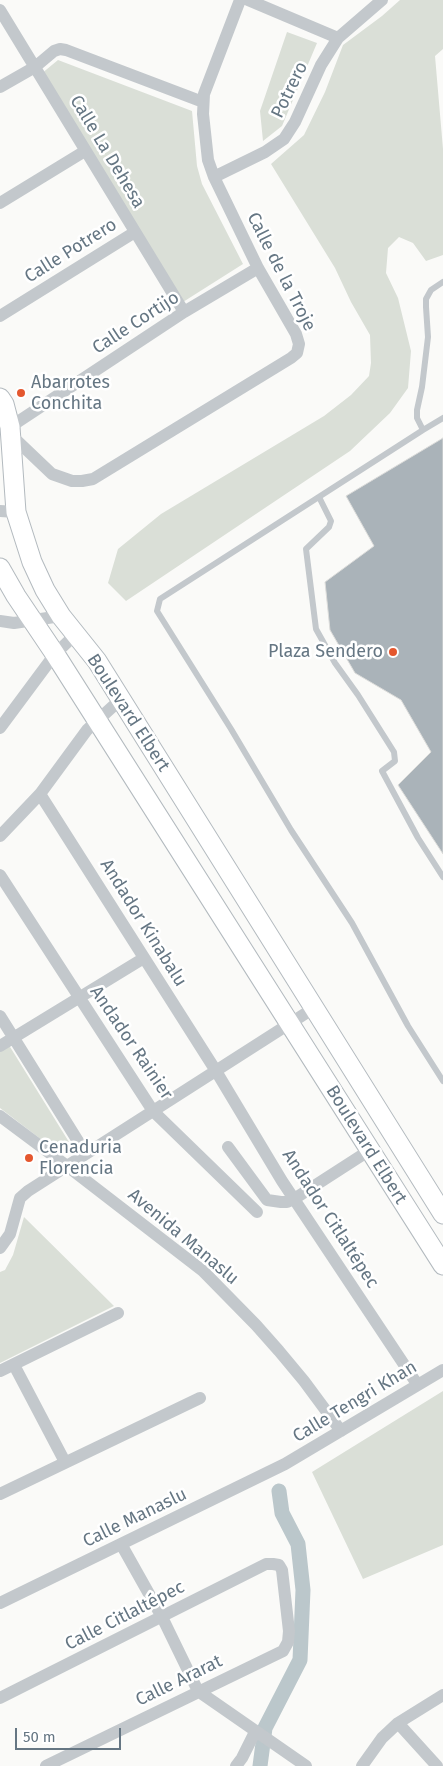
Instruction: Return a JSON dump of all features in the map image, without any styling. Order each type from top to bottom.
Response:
[{"type":"street","name":"Calle de la Troje","points":[[10,431],[52,474],[72,481],[93,479],[297,353],[299,344],[296,334],[258,268],[214,177],[208,160],[203,102],[206,85],[240,0]]},
{"type":"street","points":[[248,0],[338,38]]},
{"type":"street","name":"Potrero","points":[[214,177],[265,152],[284,139],[321,65],[338,38],[382,0]]},
{"type":"street","name":"Calle La Dehesa","points":[[0,10],[184,312]]},
{"type":"street","points":[[0,87],[35,67],[60,49],[203,102]]},
{"type":"street","points":[[0,203],[85,151]]},
{"type":"street","name":"Calle Potrero","points":[[0,316],[135,232]]},
{"type":"street","name":"Calle Cortijo","points":[[10,431],[184,312],[258,268]]},
{"type":"street","name":"Boulevard Elbert","points":[[0,398],[4,404],[10,431],[8,512],[45,590],[61,616],[97,661],[443,1214]]},
{"type":"street","name":"Boulevard Elbert","points":[[0,568],[443,1265]]},
{"type":"street","points":[[0,621],[14,623],[61,616]]},
{"type":"street","points":[[1,725],[55,654],[76,634]]},
{"type":"street","points":[[0,836],[40,794],[87,730],[121,699]]},
{"type":"street","name":"Andador Kinabalu","points":[[40,794],[216,1071]]},
{"type":"street","name":"Andador Rainier","points":[[0,875],[154,1111],[257,1212]]},
{"type":"street","points":[[0,1046],[144,958]]},
{"type":"street","points":[[0,1248],[10,1234],[20,1198],[28,1191],[314,1008]]},
{"type":"street","points":[[0,1016],[86,1154]]},
{"type":"street","name":"Andador Citlaltépec","points":[[216,1071],[294,1199],[417,1384]]},
{"type":"street","name":"Avenida Manaslu","points":[[0,1116],[202,1271],[279,1351],[341,1431]]},
{"type":"street","points":[[228,1147],[267,1200],[288,1202],[370,1150]]},
{"type":"street","points":[[0,1371],[118,1313]]},
{"type":"street","points":[[14,1365],[65,1462]]},
{"type":"street","name":"Calle Tengri Khan","points":[[285,1464],[443,1370]]},
{"type":"street","points":[[0,1494],[200,1398]]},
{"type":"street","name":"Calle Manaslu","points":[[0,1603],[285,1464]]},
{"type":"street","points":[[121,1544],[162,1618],[198,1691],[306,1766]]},
{"type":"street","name":"Calle Citlaltépec","points":[[0,1698],[266,1564],[279,1565],[282,1570],[289,1631]]},
{"type":"street","name":"Calle Ararat","points":[[46,1766],[282,1651],[288,1642],[289,1631]]},
{"type":"street","points":[[362,1766],[382,1738],[398,1723],[443,1695]]},
{"type":"street","points":[[398,1723],[438,1766]]},
{"type":"street","points":[[236,1766],[255,1732]]},
{"type":"lane","points":[[423,430],[417,418],[417,410],[422,387],[428,336],[426,299],[431,290],[443,282]]},
{"type":"lane","points":[[443,418],[160,599],[157,611],[231,729],[286,823],[352,923],[408,1026],[443,1081]]},
{"type":"lane","points":[[319,497],[329,515],[329,527],[306,549],[316,629],[394,752],[395,761],[382,771],[418,838],[443,877]]},
{"type":"shaded area","points":[[400,0],[443,0],[443,49],[435,56],[443,149],[443,255],[426,261],[413,243],[399,237],[388,248],[386,273],[398,298],[411,351],[408,388],[390,413],[350,451],[126,601],[108,583],[118,549],[161,514],[324,416],[351,395],[369,376],[371,363],[370,335],[351,302],[335,268],[271,164],[304,135],[325,92],[343,45]]},
{"type":"shaded area","points":[[287,32],[317,43],[282,126],[263,141],[260,111]]},
{"type":"shaded area","points":[[58,60],[192,111],[197,166],[202,184],[243,264],[183,302],[41,74]]},
{"type":"shaded area","points":[[7,1042],[69,1142],[55,1150],[0,1108],[0,1046]]},
{"type":"shaded area","points":[[24,1217],[114,1306],[0,1363],[0,1272],[5,1270],[13,1255]]},
{"type":"shaded area","points":[[443,1391],[443,1545],[363,1579],[312,1472]]},
{"type":"building","name":"Plaza Sendero","points":[[443,438],[443,854],[398,785],[431,752],[401,700],[355,673],[330,630],[325,582],[374,546],[346,496]]},
{"type":"waterway","points":[[260,1766],[265,1728],[300,1660],[303,1590],[298,1544],[282,1513],[279,1491]]},
{"type":"place","name":"Abarrotes Conchita","points":[[21,393]]},
{"type":"place","name":"Plaza Sendero","points":[[393,652]]},
{"type":"place","name":"Cenaduria Florencia","points":[[29,1158]]}]
